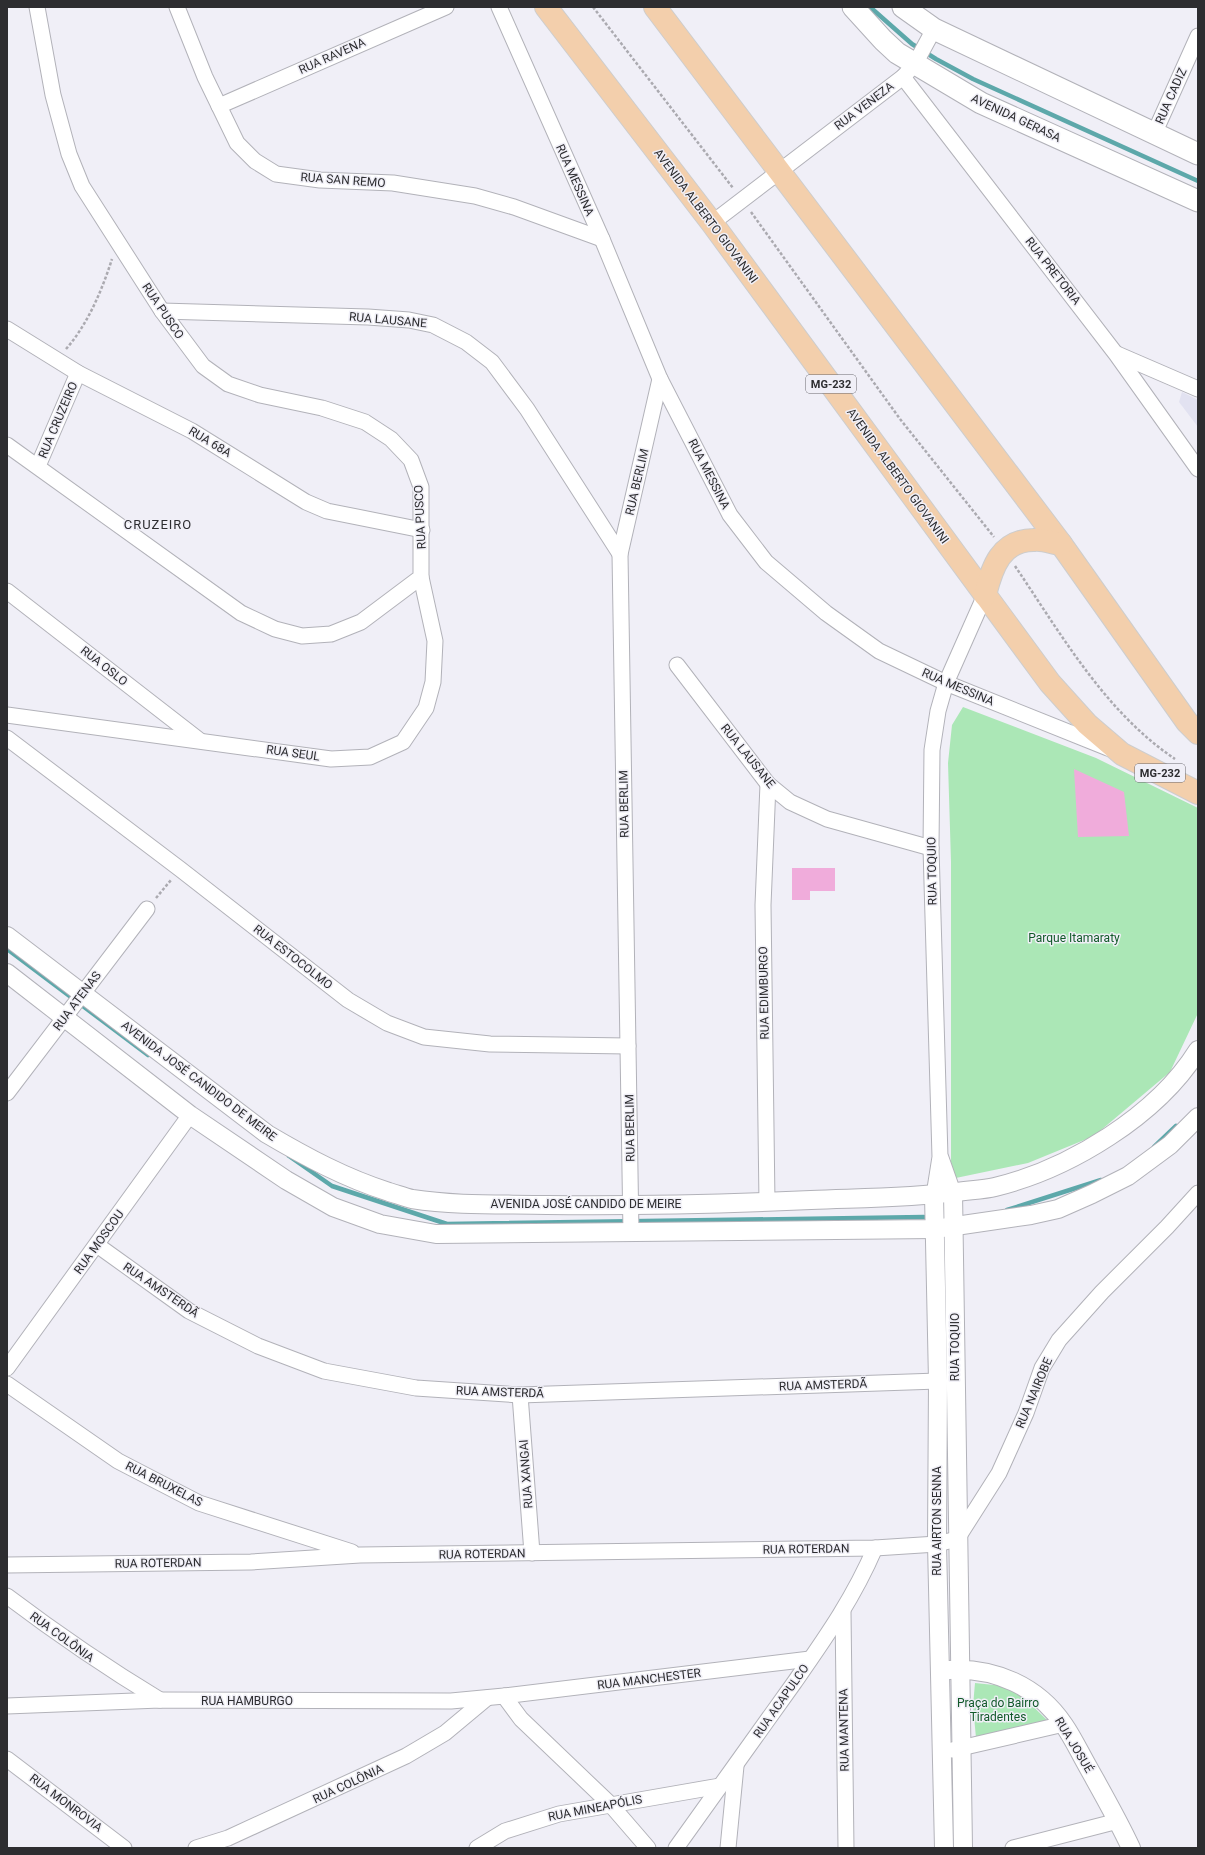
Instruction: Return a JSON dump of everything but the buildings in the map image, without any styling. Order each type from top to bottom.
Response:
[{"type":"main road","name":"AVENIDA ALBERTO GIOVANINI","points":[[546,7],[712,223],[1050,683],[1087,724],[1122,754],[1198,793]]},
{"type":"main road","points":[[655,7],[1062,544],[1187,722],[1198,733]]},
{"type":"main road","name":"AVENIDA GERASA","points":[[853,7],[897,53],[920,54],[1154,134],[1198,154]]},
{"type":"main road","name":"AVENIDA GERASA","points":[[903,7],[920,54],[981,103],[1198,201]]},
{"type":"main road","points":[[985,595],[992,569],[1005,550],[1020,541],[1035,540],[1062,544]]},
{"type":"street","name":"RUA PUSCO","points":[[38,7],[53,95],[69,154],[82,186],[119,241],[162,311],[203,366],[228,384],[260,395],[322,408],[365,422],[391,439],[411,460],[421,487],[421,577]]},
{"type":"street","name":"RUA SAN REMO","points":[[177,7],[193,48],[237,143],[255,162],[276,174],[320,180],[393,183],[475,196],[514,207],[602,239]]},
{"type":"street","name":"RUA RAVENA","points":[[219,106],[446,7]]},
{"type":"street","name":"RUA MESSINA","points":[[498,7],[602,239],[660,380],[730,515],[766,562],[826,613],[879,651],[946,683],[1122,754]]},
{"type":"street","name":"RUA CADIZ","points":[[1154,134],[1198,36]]},
{"type":"street","name":"RUA VENEZA","points":[[712,223],[779,171],[920,54]]},
{"type":"street","name":"RUA PRETORIA","points":[[920,54],[1116,354],[1198,470]]},
{"type":"street","name":"RUA LAUSANE","points":[[162,311],[368,317],[409,320],[433,325],[466,342],[492,362],[527,409],[620,554]]},
{"type":"street","name":"RUA 68A","points":[[7,329],[55,361],[192,431],[306,502],[327,511],[422,530]]},
{"type":"street","points":[[1116,354],[1198,389]]},
{"type":"street","name":"RUA CRUZEIRO","points":[[38,466],[78,373]]},
{"type":"street","name":"RUA BERLIM","points":[[631,1219],[620,554],[660,380]]},
{"type":"street","points":[[7,445],[241,613],[275,629],[302,636],[331,634],[361,622],[421,577]]},
{"type":"street","name":"RUA SEUL","points":[[7,715],[331,759],[370,757],[403,742],[426,708],[433,682],[435,641],[421,577]]},
{"type":"street","name":"RUA OSLO","points":[[7,591],[201,741]]},
{"type":"street","name":"RUA TOQUIO","points":[[934,1195],[940,1157],[930,848],[932,750],[938,711],[946,683],[985,595]]},
{"type":"street","name":"RUA LAUSANE","points":[[677,665],[768,784],[790,802],[827,819],[930,848]]},
{"type":"street","name":"RUA ESTOCOLMO","points":[[7,738],[180,869],[348,1000],[387,1023],[424,1037],[490,1044],[628,1046]]},
{"type":"street","name":"RUA EDIMBURGO","points":[[767,1202],[763,905],[768,784]]},
{"type":"street","name":"RUA ATENAS","points":[[7,1093],[147,909]]},
{"type":"street","name":"AVENIDA JOSÉ CANDIDO DE MEIRE","points":[[7,936],[74,1005],[190,1115],[286,1180],[332,1207],[380,1224],[436,1234],[631,1219],[767,1202],[934,1195],[994,1187],[1032,1175],[1076,1156],[1114,1133],[1160,1096],[1193,1059],[1198,1050]]},
{"type":"street","name":"AVENIDA JOSÉ CANDIDO DE MEIRE","points":[[7,973],[74,1005],[267,1134],[303,1155],[360,1183],[411,1199],[631,1219],[935,1229],[955,1227],[1032,1215],[1058,1208],[1092,1194],[1134,1172],[1170,1145],[1198,1116]]},
{"type":"street","name":"RUA MOSCOU","points":[[7,1368],[190,1115]]},
{"type":"street","name":"RUA TOQUIO","points":[[940,1157],[953,1192],[955,1227],[957,1539]]},
{"type":"street","name":"RUA NAIROBE","points":[[957,1539],[999,1473],[1026,1413],[1042,1368],[1059,1340],[1102,1292],[1167,1227],[1198,1193]]},
{"type":"street","name":"RUA AIRTON SENNA","points":[[934,1195],[938,1381],[936,1544],[943,1752],[944,1848]]},
{"type":"street","name":"RUA AMSTERDÃ","points":[[97,1245],[189,1311],[258,1346],[324,1370],[416,1388],[520,1395],[938,1381]]},
{"type":"street","name":"RUA BRUXELAS","points":[[7,1384],[118,1461],[199,1503],[360,1555]]},
{"type":"street","name":"RUA XANGAI","points":[[520,1395],[532,1553]]},
{"type":"street","name":"RUA AIRTON SENNA","points":[[957,1539],[961,1669],[963,1848]]},
{"type":"street","name":"RUA ROTERDAN","points":[[7,1565],[251,1562],[360,1555],[875,1548],[936,1544],[957,1539]]},
{"type":"street","name":"RUA ACAPULCO","points":[[676,1848],[736,1766],[843,1612],[861,1581],[875,1548]]},
{"type":"street","name":"RUA COLÔNIA","points":[[7,1596],[77,1648],[160,1700]]},
{"type":"street","name":"RUA MANTENA","points":[[843,1612],[846,1848]]},
{"type":"street","name":"RUA MANCHESTER","points":[[487,1698],[810,1659]]},
{"type":"street","name":"RUA JOSUÉ","points":[[940,1670],[961,1669],[989,1673],[1012,1680],[1036,1693],[1064,1724],[1118,1821],[1131,1848]]},
{"type":"street","points":[[504,1696],[521,1719],[541,1740],[610,1804],[648,1848]]},
{"type":"street","name":"RUA COLÔNIA","points":[[196,1848],[228,1838],[406,1756],[445,1733],[487,1698]]},
{"type":"street","name":"RUA HAMBURGO","points":[[7,1706],[160,1700],[435,1701],[487,1698]]},
{"type":"street","points":[[943,1752],[1064,1724]]},
{"type":"street","name":"RUA MONROVIA","points":[[7,1759],[124,1848]]},
{"type":"street","points":[[728,1848],[736,1766]]},
{"type":"street","name":"RUA MINEAPÓLIS","points":[[477,1848],[505,1831],[528,1822],[559,1814],[720,1786]]},
{"type":"street","points":[[1013,1848],[1118,1821]]},
{"type":"path","points":[[593,7],[742,200],[900,419],[1005,550],[1097,685],[1155,745],[1179,762]]},
{"type":"path","points":[[55,361],[73,342],[89,314],[105,281],[119,241]]},
{"type":"path","points":[[147,909],[180,869]]},
{"type":"shaded area","points":[[1182,392],[1198,400],[1198,427],[1179,402]]},
{"type":"green space","name":"Parque Itamaraty","points":[[963,707],[1096,758],[1198,808],[1198,1013],[1170,1072],[1094,1136],[1028,1163],[951,1179],[951,862],[948,763],[952,725]]},
{"type":"green space","name":"Praça do Bairro Tiradentes","points":[[975,1683],[1013,1687],[1049,1722],[976,1738],[973,1706]]},
{"type":"waterway","points":[[870,7],[912,44],[973,79],[1198,181]]},
{"type":"waterway","points":[[7,949],[148,1055]]},
{"type":"waterway","points":[[1154,1147],[1176,1126]]},
{"type":"waterway","points":[[289,1156],[332,1186],[447,1224],[924,1217]]},
{"type":"waterway","points":[[1007,1210],[1101,1180]]},
{"type":"district","name":"CRUZEIRO","points":[[158,524]]}]
